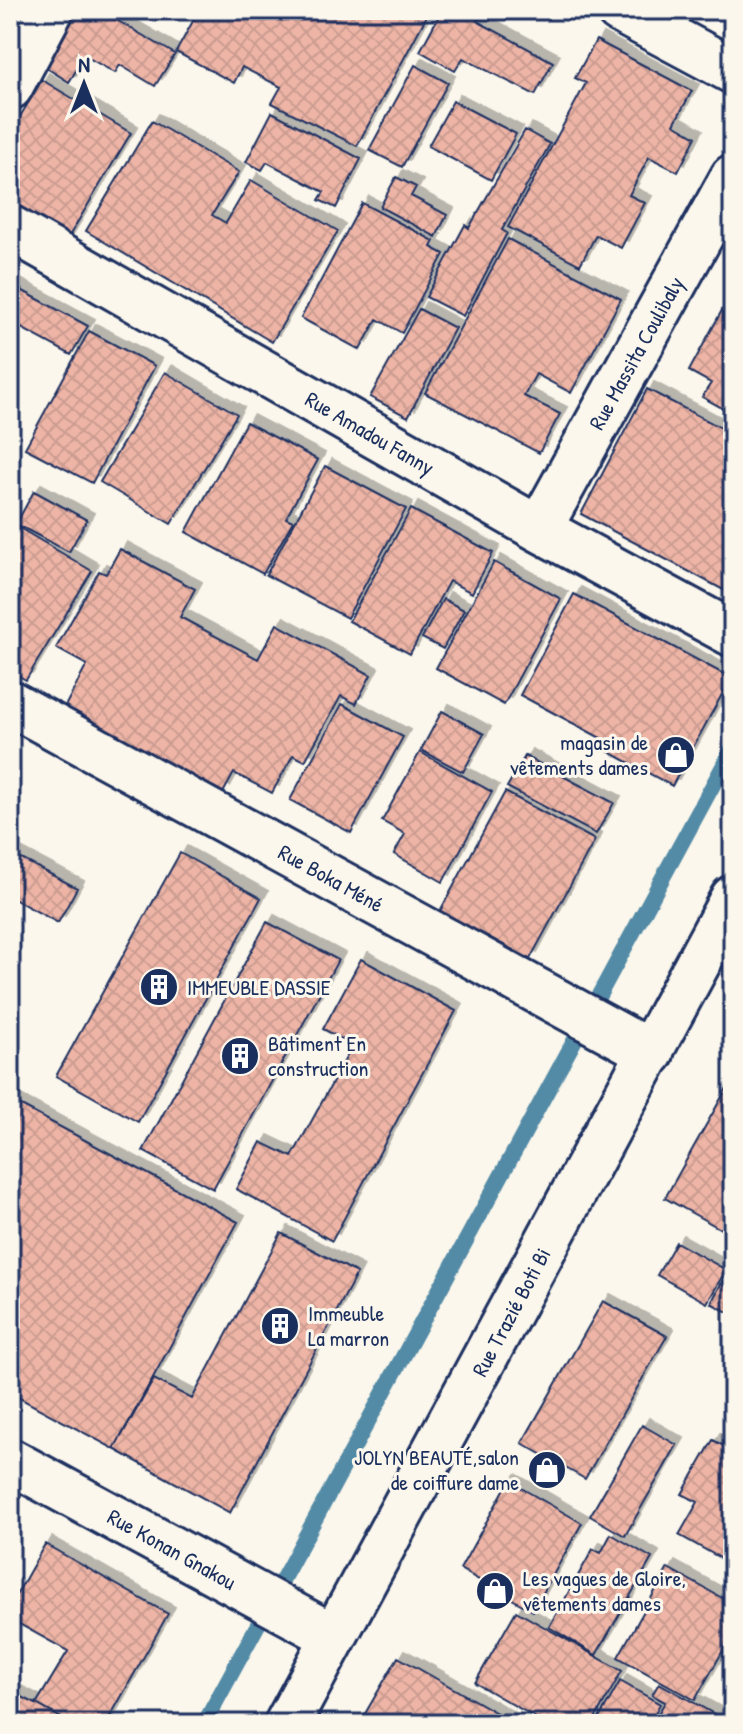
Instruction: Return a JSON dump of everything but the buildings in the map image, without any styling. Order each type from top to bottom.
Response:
[{"type":"street","points":[[10,87],[51,10]]},
{"type":"street","points":[[619,10],[733,71]]},
{"type":"street","name":"Rue Massita Coulibaly","points":[[539,529],[733,177]]},
{"type":"street","name":"Rue Amadou Fanny","points":[[10,228],[539,529],[733,634]]},
{"type":"street","name":"Rue Boka Méné","points":[[10,703],[651,1053]]},
{"type":"street","name":"Rue Trazié Boti Bi","points":[[287,1724],[733,898]]},
{"type":"street","name":"Rue Konan Gnakou","points":[[10,1461],[334,1637]]},
{"type":"waterway","points":[[204,1724],[733,748]]},
{"type":"place","name":"magasin de vêtements dames","points":[[676,755]]},
{"type":"place","name":"IMMEUBLE DASSIE","points":[[159,987]]},
{"type":"place","name":"Bâtiment En construction","points":[[240,1056]]},
{"type":"place","name":"Immeuble La marron","points":[[280,1326]]},
{"type":"place","name":"JOLYN BEAUTÉ,salon de coiffure dame","points":[[547,1470]]},
{"type":"place","name":"Les vagues de Gloire, vêtements dames","points":[[495,1591]]}]
